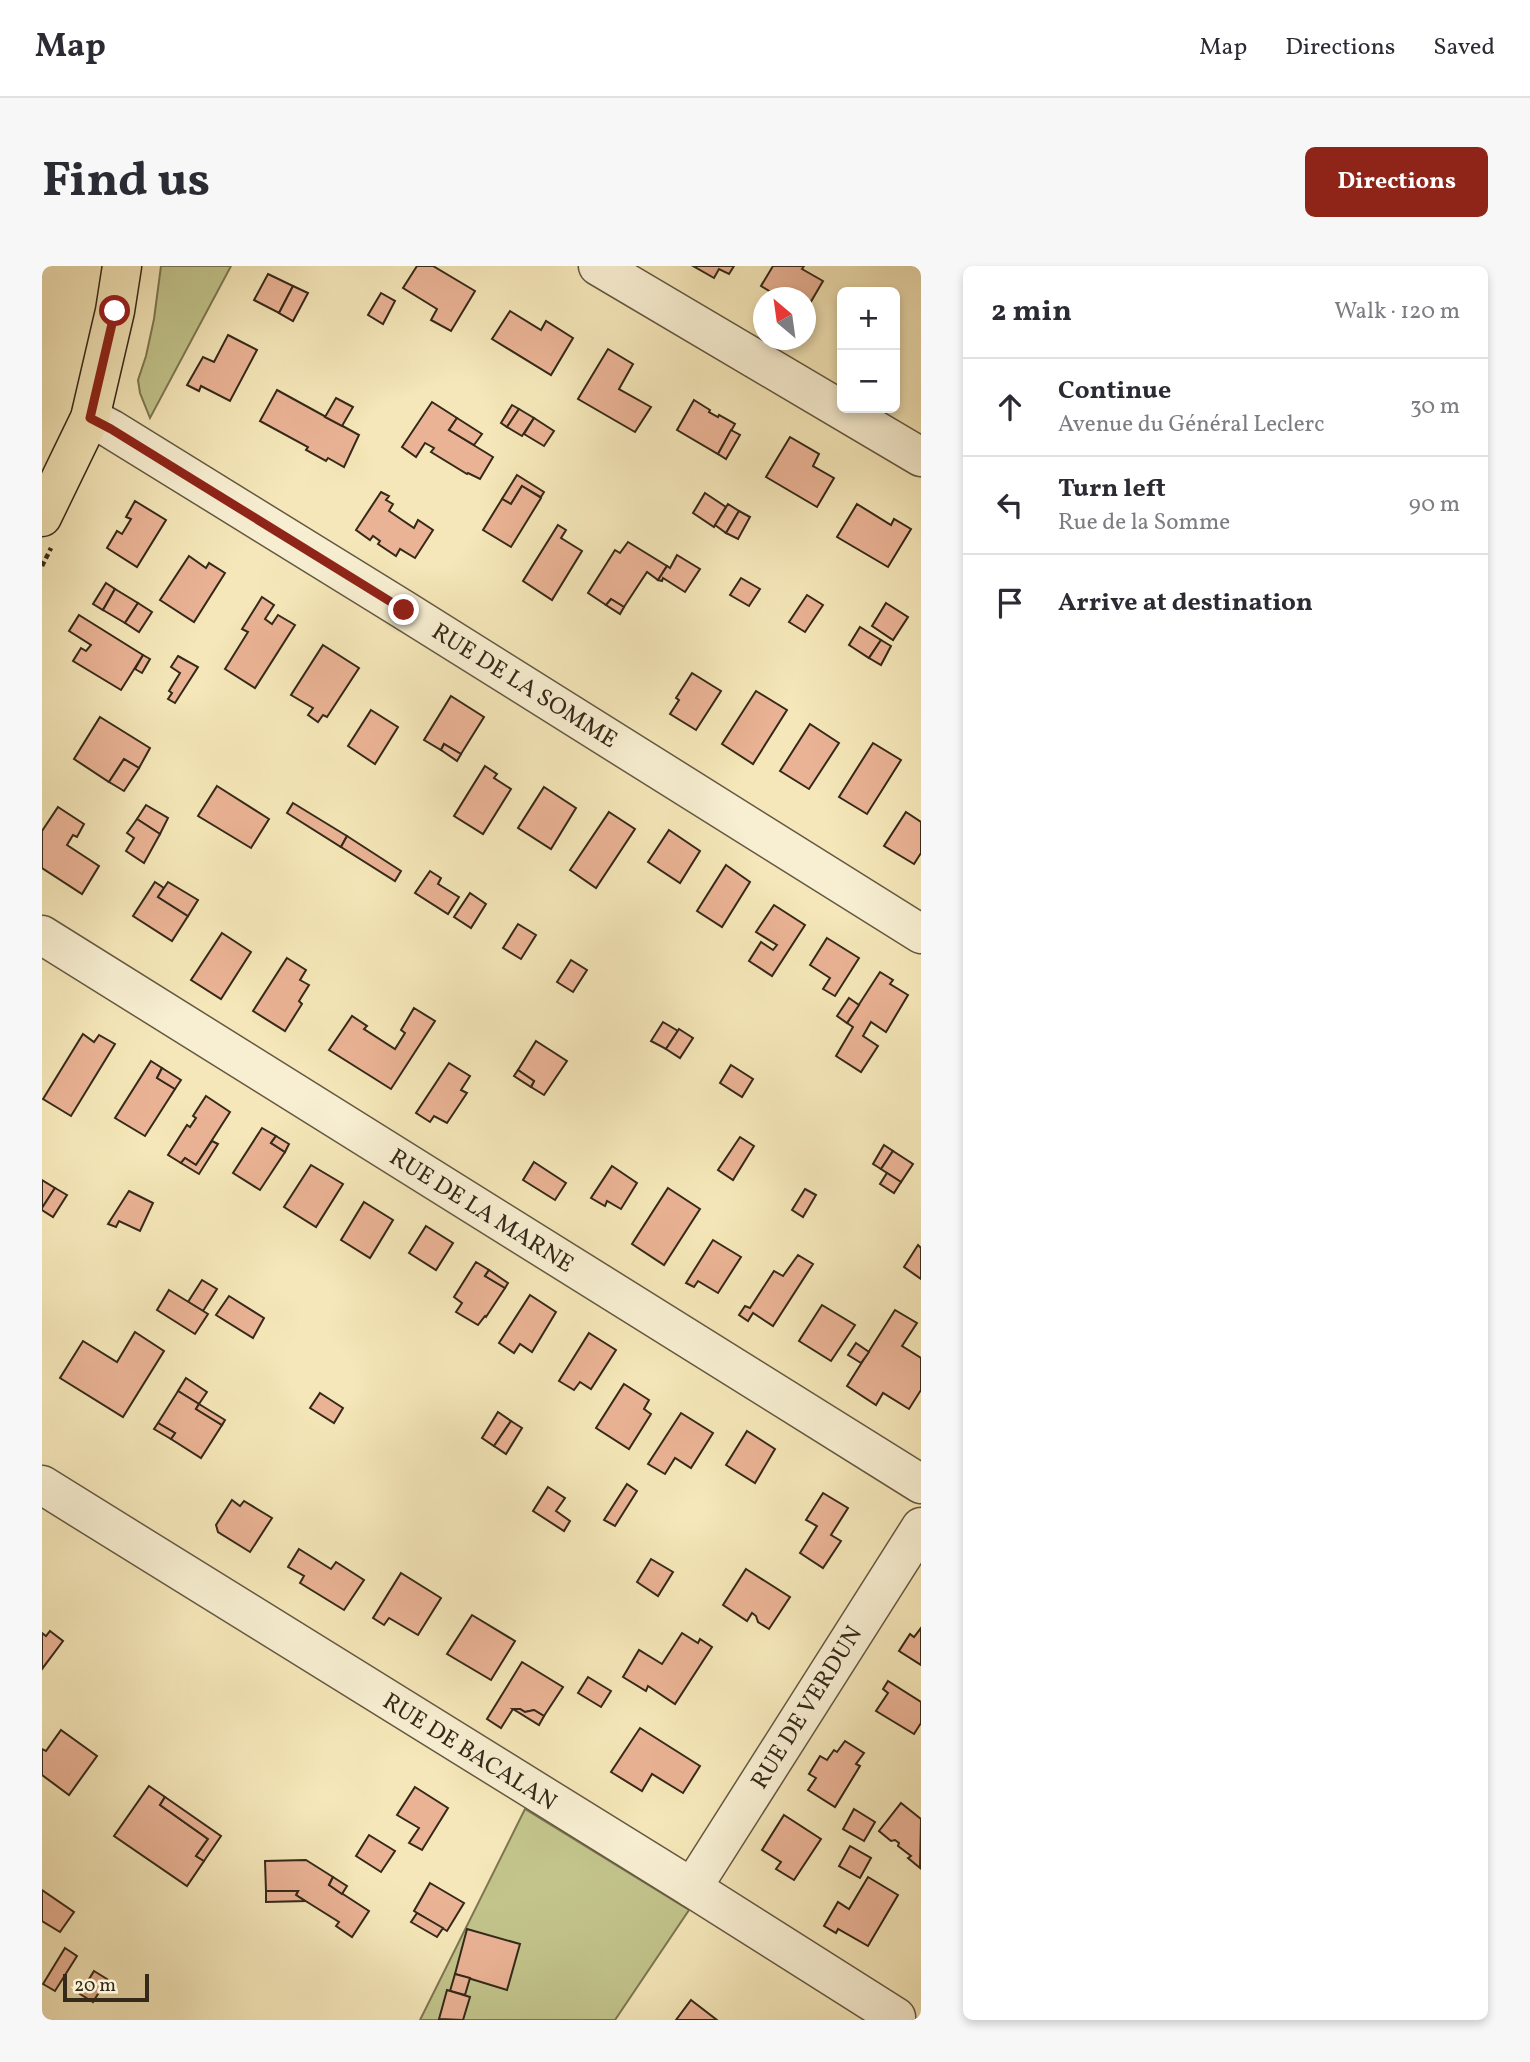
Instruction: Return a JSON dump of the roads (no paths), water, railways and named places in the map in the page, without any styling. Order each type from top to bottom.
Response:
[{"type":"main road","points":[[42,517],[90,418],[115,311],[122,266]]},
{"type":"street","points":[[598,266],[921,457]]},
{"type":"street","name":"RUE DE LA SOMME","points":[[90,418],[404,610],[921,934]]},
{"type":"street","name":"RUE DE LA MARNE","points":[[42,935],[921,1484]]},
{"type":"street","name":"RUE DE BACALAN","points":[[42,1485],[897,2017]]},
{"type":"street","name":"RUE DE VERDUN","points":[[692,1888],[921,1527]]}]
